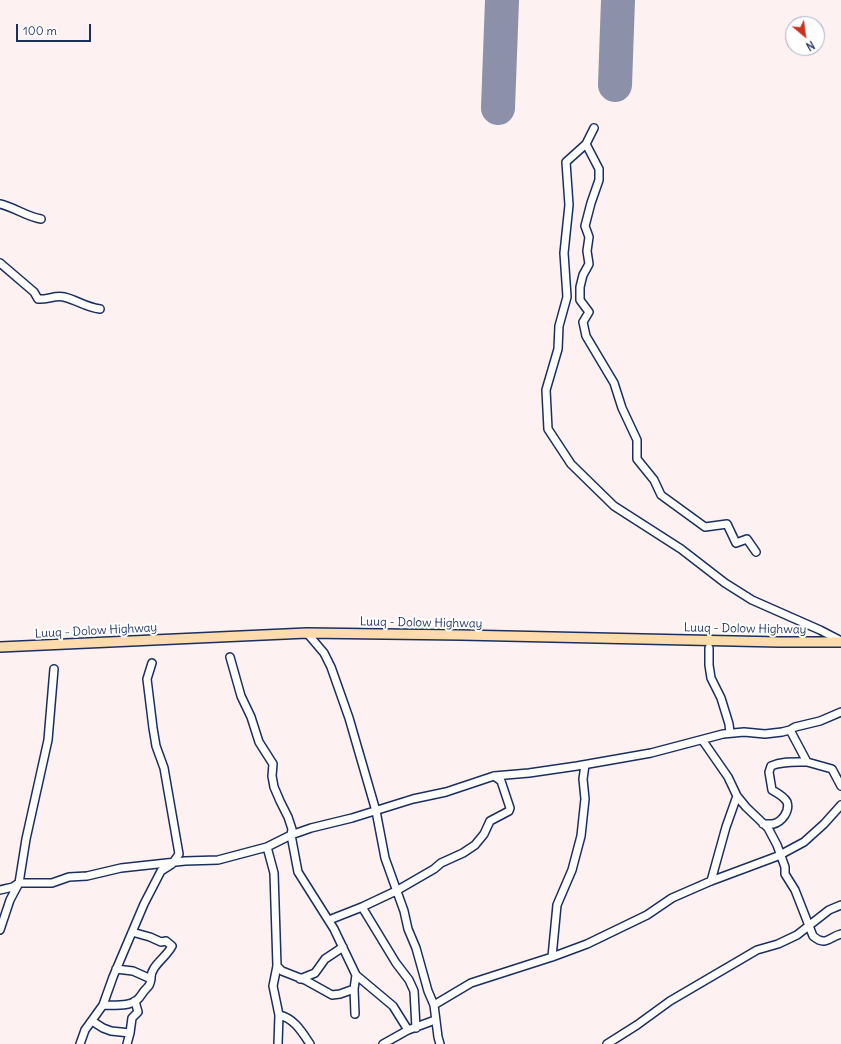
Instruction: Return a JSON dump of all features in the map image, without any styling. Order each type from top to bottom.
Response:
[{"type":"main road","name":"Luuq - Dolow Highway","points":[[0,647],[307,633],[779,642],[841,641]]},
{"type":"street","points":[[594,128],[586,144],[566,162],[569,205],[564,253],[567,297],[559,326],[558,349],[546,390],[548,429],[571,464],[614,506],[681,549],[752,600],[820,630],[841,641]]},
{"type":"street","points":[[586,144],[599,169],[600,180],[591,203],[585,226],[589,237],[587,251],[589,264],[583,275],[580,287],[580,300],[589,312],[583,322],[586,336],[614,383],[622,408],[637,440],[637,459],[654,480],[661,495],[704,527],[727,524],[736,543],[746,539],[756,552]]},
{"type":"street","points":[[0,204],[41,219]]},
{"type":"street","points":[[0,262],[34,292],[38,300],[62,297],[76,301],[88,307],[100,309]]},
{"type":"street","points":[[307,633],[324,653],[331,666],[350,718],[376,810],[385,858],[404,910],[408,929],[416,948],[428,990],[434,1005],[435,1020],[440,1044]]},
{"type":"street","points":[[709,648],[711,678],[725,711],[730,733]]},
{"type":"street","points":[[230,657],[241,696],[251,717],[259,742],[273,764],[272,776],[274,787],[292,829],[291,835],[298,872],[329,920],[356,975],[393,1006],[408,1030]]},
{"type":"street","points":[[80,1043],[85,1030],[103,1005],[116,969],[144,904],[161,871],[172,864],[179,854],[164,768],[156,746],[153,728],[147,679],[152,663]]},
{"type":"street","points":[[0,930],[10,900],[19,883],[26,839],[48,740],[54,669]]},
{"type":"street","points":[[0,890],[13,887],[19,883],[52,883],[69,877],[87,876],[121,868],[172,864],[185,861],[218,860],[267,847],[291,835],[311,828],[352,818],[413,799],[446,792],[494,776],[529,773],[585,765],[651,753],[730,733],[744,732],[765,734],[790,730],[795,727],[820,721],[841,712]]},
{"type":"street","points":[[830,717],[841,717]]},
{"type":"street","points":[[790,730],[807,762]]},
{"type":"street","points":[[703,740],[728,777],[737,796],[768,828],[777,845],[786,874],[795,890],[810,925],[813,936],[818,941],[827,941],[841,934]]},
{"type":"street","points":[[763,824],[773,824],[783,819],[787,812],[787,802],[782,795],[772,790],[769,772],[771,766],[794,762],[807,762],[832,769],[841,786]]},
{"type":"street","points":[[552,957],[558,905],[572,870],[581,836],[586,799],[583,779],[585,765]]},
{"type":"street","points":[[329,920],[396,891],[434,869],[441,863],[463,853],[475,845],[484,834],[490,822],[509,811],[510,808],[501,781],[494,776]]},
{"type":"street","points":[[711,881],[726,827],[737,796]]},
{"type":"street","points":[[434,1005],[471,983],[552,957],[615,931],[647,915],[672,898],[744,868],[773,859],[804,842],[824,824],[841,805]]},
{"type":"street","points":[[267,847],[274,873],[277,966],[273,986],[278,1015],[278,1044]]},
{"type":"street","points":[[607,1044],[637,1026],[670,1001],[751,953],[778,944],[797,935],[829,910],[841,905]]},
{"type":"street","points":[[362,907],[396,963],[409,980],[414,991],[416,1028]]},
{"type":"street","points":[[103,1005],[121,1006],[139,999],[150,985],[151,975],[155,967],[169,954],[172,946],[166,941],[161,942],[132,932]]},
{"type":"street","points":[[300,979],[315,973],[325,959],[343,947]]},
{"type":"street","points":[[277,966],[282,971],[332,995],[354,989]]},
{"type":"street","points":[[116,969],[133,971],[151,979]]},
{"type":"street","points":[[355,1014],[354,989],[356,975]]},
{"type":"street","points":[[127,1044],[132,1018],[138,1012],[135,1001]]},
{"type":"street","points":[[278,1015],[287,1016],[299,1028],[310,1044]]},
{"type":"street","points":[[386,1043],[408,1030],[435,1020]]},
{"type":"street","points":[[92,1021],[111,1031],[130,1033]]},
{"type":"runway","points":[[498,108],[502,0]]},
{"type":"runway","points":[[615,85],[618,0]]}]
